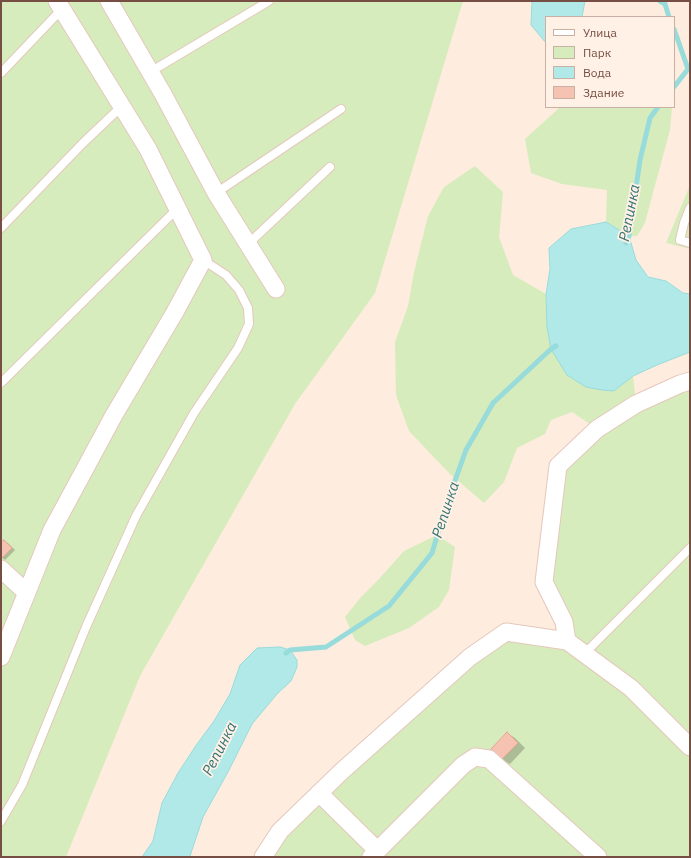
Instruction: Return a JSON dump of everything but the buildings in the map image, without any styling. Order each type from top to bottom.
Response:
[{"type":"street","points":[[109,1],[150,72],[216,193],[276,289]]},
{"type":"street","points":[[1,657],[52,530],[114,415],[175,312],[202,260],[148,149],[60,5]]},
{"type":"street","points":[[567,641],[564,622],[544,582],[558,466],[597,429],[636,404],[690,381]]},
{"type":"street","points":[[1,569],[27,593]]},
{"type":"street","points":[[263,857],[280,830],[342,771],[470,657],[506,632],[567,641],[631,688],[689,745]]},
{"type":"street","points":[[319,793],[378,855],[463,765],[475,757],[489,759],[598,857]]},
{"type":"lane","points":[[150,72],[269,1]]},
{"type":"lane","points":[[1,73],[60,5]]},
{"type":"lane","points":[[1,228],[83,143],[122,106]]},
{"type":"lane","points":[[216,193],[341,109]]},
{"type":"lane","points":[[248,244],[330,167]]},
{"type":"lane","points":[[690,208],[684,223],[680,240],[690,243]]},
{"type":"lane","points":[[1,383],[178,209]]},
{"type":"lane","points":[[1,821],[22,785],[86,627],[136,516],[194,414],[238,348],[249,324],[248,308],[239,290],[226,275],[202,260]]},
{"type":"lane","points":[[585,654],[690,548]]},
{"type":"green space","points":[[1,1],[463,1],[375,293],[295,404],[140,676],[66,857],[1,857]]},
{"type":"green space","points":[[558,108],[672,108],[670,130],[645,223],[637,236],[629,236],[606,222],[607,190],[562,184],[531,173],[525,139]]},
{"type":"green space","points":[[475,166],[503,192],[499,237],[513,275],[546,294],[547,327],[614,391],[633,376],[636,403],[690,381],[690,857],[263,857],[280,831],[506,632],[567,641],[544,582],[558,466],[597,429],[572,412],[551,420],[545,434],[517,448],[504,482],[484,503],[449,473],[409,431],[396,395],[395,342],[408,306],[414,272],[428,216],[444,187]]},
{"type":"green space","points":[[690,185],[690,249],[666,243]]},
{"type":"green space","points":[[437,535],[455,547],[449,590],[439,607],[409,628],[365,646],[355,640],[345,617],[361,597],[404,551]]},
{"type":"water","points":[[532,1],[585,1],[582,16],[545,16],[545,42],[531,25]]},
{"type":"water","points":[[606,222],[629,236],[636,260],[648,277],[666,281],[683,293],[690,294],[690,352],[633,376],[614,391],[586,387],[567,375],[551,349],[547,327],[546,294],[550,269],[549,248],[571,229]]},
{"type":"water","points":[[280,647],[290,650],[297,660],[297,667],[291,681],[277,694],[252,724],[203,817],[190,856],[142,857],[153,841],[162,803],[178,773],[214,721],[230,694],[240,665],[257,648]]},
{"type":"waterway","name":"Репинка","points":[[660,1],[665,4],[669,16]]},
{"type":"waterway","name":"Репинка","points":[[675,32],[688,69],[675,86]]},
{"type":"waterway","name":"Репинка","points":[[626,243],[629,236],[640,160],[650,118],[657,108]]},
{"type":"waterway","name":"Репинка","points":[[286,653],[290,650],[326,647],[389,606],[432,553],[448,500],[466,450],[493,403],[556,346]]}]
